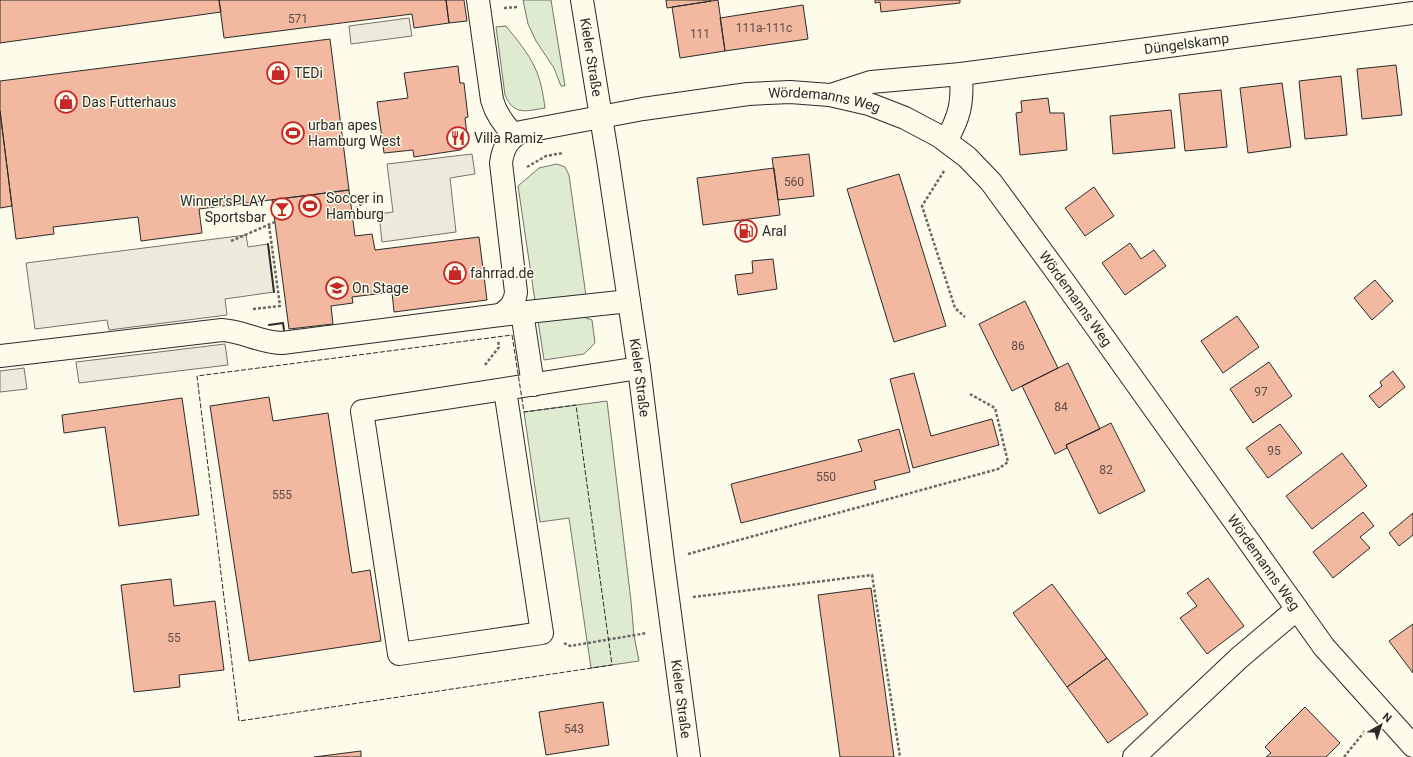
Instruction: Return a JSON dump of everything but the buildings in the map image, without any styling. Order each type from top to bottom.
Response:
[{"type":"street","points":[[478,0],[494,108],[502,122],[514,135],[509,140],[502,153],[501,163],[516,298],[507,311],[500,315]]},
{"type":"street","name":"Kieler Straße","points":[[582,0],[639,368],[689,757]]},
{"type":"street","name":"Düngelskamp","points":[[830,95],[872,82],[960,74],[1413,13]]},
{"type":"street","points":[[951,146],[960,109],[962,92],[960,74]]},
{"type":"street","name":"Wördemanns Weg","points":[[514,135],[527,129],[671,104],[771,92],[808,92],[830,95],[869,104],[887,110],[906,118],[951,146],[978,168],[1003,198],[1324,647],[1413,746]]},
{"type":"street","points":[[10,355],[222,330],[234,331],[272,343],[282,343],[522,312],[629,301]]},
{"type":"street","points":[[522,312],[533,385]]},
{"type":"street","points":[[505,390],[542,633],[399,654],[362,411],[639,368]]},
{"type":"street","points":[[1134,757],[1239,658],[1297,609]]},
{"type":"path","points":[[951,146],[922,206],[955,308],[965,317]]},
{"type":"path","points":[[502,174],[517,171],[546,156],[563,153]]},
{"type":"path","points":[[352,212],[368,199]]},
{"type":"path","points":[[231,242],[275,222]]},
{"type":"path","points":[[259,309],[280,306],[269,225]]},
{"type":"path","points":[[663,561],[998,469],[1008,462],[995,408],[970,394]]},
{"type":"path","points":[[668,600],[872,575],[900,757]]},
{"type":"path","points":[[542,633],[570,646],[672,628]]},
{"type":"path","points":[[1344,757],[1381,712]]},
{"type":"green space","points":[[523,0],[551,0],[565,86],[561,86],[554,68],[536,41],[528,24]]},
{"type":"green space","points":[[506,26],[525,51],[535,68],[543,92],[545,108],[526,111],[517,109],[512,106],[505,95],[496,27]]},
{"type":"green space","points":[[557,164],[565,167],[569,175],[586,296],[535,301],[518,186],[539,168]]},
{"type":"green space","points":[[583,317],[592,320],[595,343],[584,354],[544,360],[538,321]]},
{"type":"green space","points":[[607,401],[634,636],[639,661],[591,668],[569,518],[540,522],[524,412]]},
{"type":"shaded area","points":[[409,18],[412,36],[351,44],[349,26]]},
{"type":"shaded area","points":[[472,154],[475,174],[450,178],[456,232],[382,242],[379,214],[393,212],[387,164]]},
{"type":"shaded area","points":[[246,235],[248,247],[268,244],[274,292],[225,299],[227,315],[109,330],[107,320],[35,329],[26,263]]},
{"type":"shaded area","points":[[225,344],[228,365],[79,383],[76,362]]},
{"type":"shaded area","points":[[24,368],[27,389],[0,392],[0,371]]},
{"type":"fence","points":[[512,335],[524,412],[576,405],[612,665],[239,721],[197,376],[512,335]]},
{"type":"wall","points":[[268,244],[274,292]]},
{"type":"wall","points":[[269,325],[283,323],[284,330]]},
{"type":"place","name":"TEDi","points":[[278,73]]},
{"type":"place","name":"Das Futterhaus","points":[[66,102]]},
{"type":"place","name":"urban apes Hamburg West","points":[[293,133]]},
{"type":"place","name":"Villa Ramiz","points":[[458,138]]},
{"type":"place","name":"Soccer in Hamburg","points":[[310,206]]},
{"type":"place","name":"Winner'sPLAY Sportsbar","points":[[282,209]]},
{"type":"place","name":"Aral","points":[[746,231]]},
{"type":"place","name":"fahrrad.de","points":[[455,273]]},
{"type":"place","name":"On Stage","points":[[337,288]]}]
